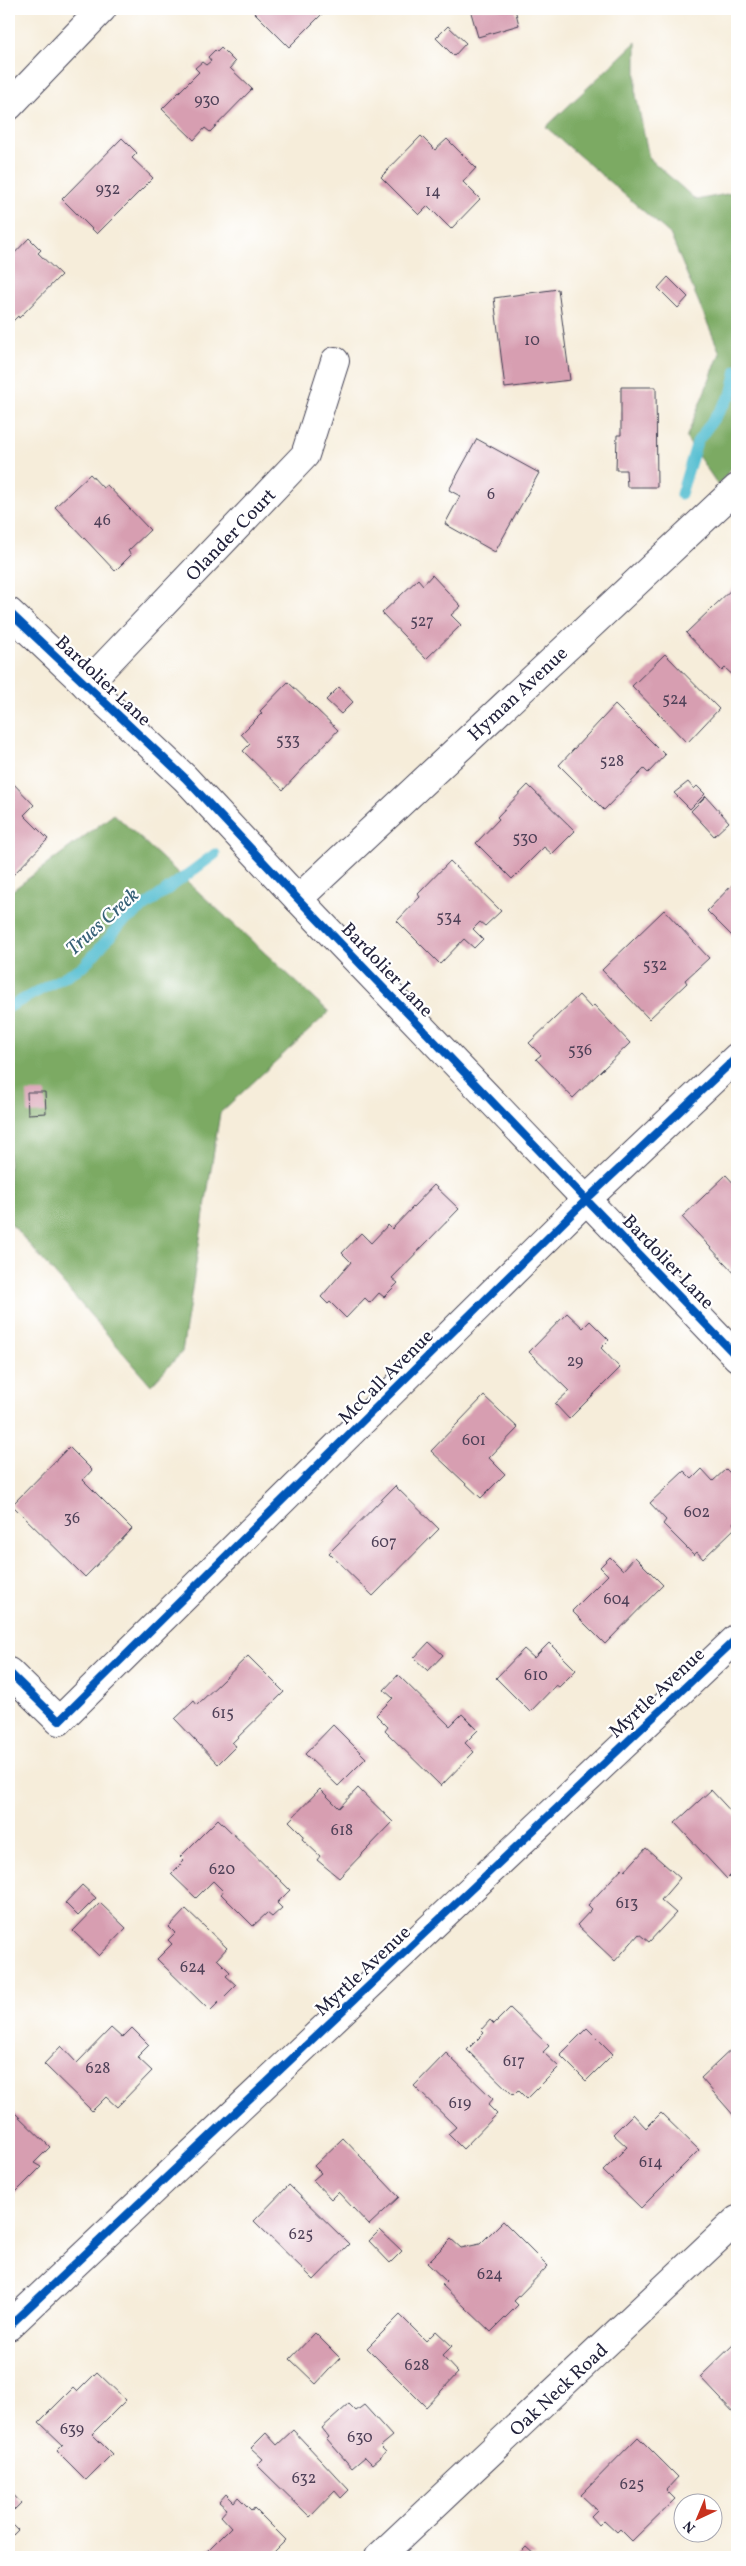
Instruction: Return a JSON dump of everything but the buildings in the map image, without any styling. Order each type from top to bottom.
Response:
[{"type":"street","points":[[9,106],[102,9]]},
{"type":"street","name":"Olander Court","points":[[86,685],[305,455],[335,361]]},
{"type":"street","name":"Hyman Avenue","points":[[298,899],[737,488]]},
{"type":"street","name":"Bardolier Lane","points":[[9,612],[185,778],[298,899],[737,1357]]},
{"type":"street","name":"McCall Avenue","points":[[9,1672],[59,1720],[587,1199],[737,1057]]},
{"type":"street","name":"Myrtle Avenue","points":[[9,2326],[737,1638]]},
{"type":"street","name":"Oak Neck Road","points":[[379,2557],[737,2220]]},
{"type":"green space","points":[[636,42],[636,95],[649,158],[696,200],[737,192],[737,461],[718,485],[686,438],[720,353],[670,234],[546,127]]},
{"type":"green space","points":[[114,814],[329,1012],[220,1113],[182,1352],[151,1385],[9,1221],[9,893]]},
{"type":"waterway","name":"Trues Creek","points":[[681,494],[697,442],[731,395],[737,370]]},
{"type":"waterway","name":"Trues Creek","points":[[9,1007],[84,966],[121,924],[215,854]]},
{"type":"cycle path","points":[[9,612],[185,778],[298,899],[737,1357]]},
{"type":"cycle path","points":[[9,1672],[59,1721],[587,1199],[737,1057]]},
{"type":"cycle path","points":[[9,2326],[737,1638]]}]
